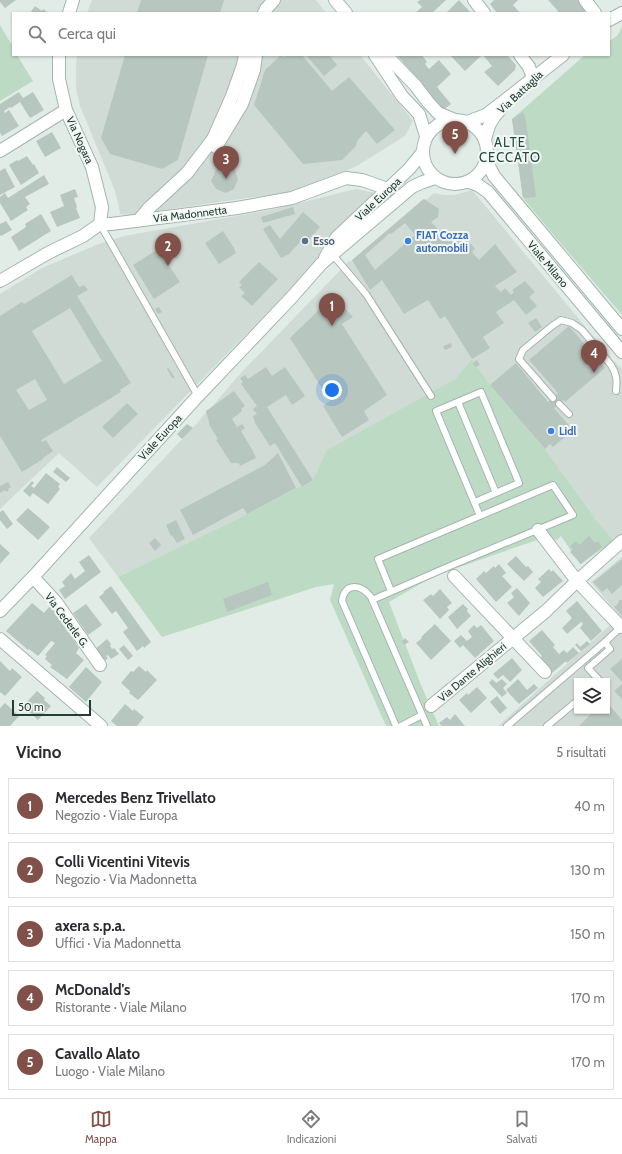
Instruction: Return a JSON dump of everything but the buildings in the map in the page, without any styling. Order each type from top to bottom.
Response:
[{"type":"main road","points":[[69,12],[73,0]]},
{"type":"main road","points":[[264,12],[274,0]]},
{"type":"main road","points":[[335,0],[345,12]]},
{"type":"main road","points":[[585,0],[594,12]]},
{"type":"main road","points":[[476,1],[483,12]]},
{"type":"main road","points":[[610,19],[622,13]]},
{"type":"main road","name":"Via Nogara","points":[[59,56],[59,79],[66,110],[94,174],[102,206],[100,224]]},
{"type":"main road","points":[[187,172],[213,139],[232,96],[245,56]]},
{"type":"main road","points":[[138,221],[148,209],[187,172],[208,156],[219,143],[242,104],[254,70],[256,56]]},
{"type":"main road","points":[[376,56],[402,96],[419,114],[426,136]]},
{"type":"main road","points":[[387,56],[415,85],[438,113],[455,120],[467,122],[478,129],[485,140]]},
{"type":"main road","points":[[521,56],[529,67],[533,78]]},
{"type":"main road","name":"Via Battaglia","points":[[485,140],[487,128],[493,117],[562,56]]},
{"type":"main road","name":"Via Battaglia","points":[[467,122],[486,115],[547,68]]},
{"type":"main road","points":[[0,151],[66,110]]},
{"type":"main road","points":[[455,120],[438,124],[426,136],[422,153],[426,167],[435,178],[452,185],[460,184],[469,182],[478,174],[482,170],[486,159]]},
{"type":"main road","name":"Viale Milano","points":[[485,140],[487,149],[486,159],[494,176],[622,329]]},
{"type":"main road","name":"Viale Europa","points":[[0,611],[198,396],[292,298],[321,264],[336,238],[409,169],[422,153]]},
{"type":"main road","name":"Via Madonnetta","points":[[100,224],[138,221],[237,208],[292,198],[346,178],[362,180],[388,189]]},
{"type":"main road","name":"Viale Europa","points":[[321,264],[412,187],[435,178]]},
{"type":"main road","name":"Viale Milano","points":[[469,182],[478,185],[488,192],[622,352]]},
{"type":"main road","points":[[0,281],[48,253],[83,236],[100,224]]},
{"type":"main road","points":[[538,530],[577,581],[620,627]]},
{"type":"main road","name":"Via Dante Alighieri","points":[[431,706],[546,611],[622,541]]},
{"type":"main road","name":"Via Dante Alighieri","points":[[454,576],[545,672]]},
{"type":"main road","name":"Via Cederle G.","points":[[32,577],[56,602],[100,665]]},
{"type":"main road","points":[[0,639],[101,726]]},
{"type":"lane","points":[[100,224],[198,396]]},
{"type":"lane","points":[[333,255],[366,294],[431,396]]},
{"type":"lane","points":[[553,398],[520,359],[523,350],[561,320],[572,322],[582,330],[615,370],[617,381],[616,391]]},
{"type":"lane","points":[[475,502],[519,483],[481,392],[436,411],[480,516]]},
{"type":"lane","points":[[458,402],[496,493]]},
{"type":"lane","points":[[559,404],[569,414]]},
{"type":"lane","points":[[372,600],[573,514],[553,485],[378,559],[391,591]]},
{"type":"lane","points":[[396,726],[342,601],[343,593],[350,588],[358,587],[367,592],[372,600],[427,726]]},
{"type":"lane","points":[[507,726],[605,642],[620,627]]},
{"type":"lane","points":[[597,678],[588,668],[610,649],[605,642]]},
{"type":"lane","points":[[547,726],[574,704]]},
{"type":"lane","points":[[402,726],[422,715]]},
{"type":"shaded area","points":[[92,0],[316,0],[325,12],[87,12]]},
{"type":"shaded area","points":[[77,56],[361,56],[413,121],[405,136],[355,167],[290,192],[129,215],[120,214],[115,191],[80,106],[76,88]]},
{"type":"shaded area","points":[[356,189],[379,194],[333,245],[97,487],[59,453],[0,509],[0,294],[42,268],[96,245],[124,236],[270,210]]},
{"type":"shaded area","points":[[472,190],[622,369],[622,535],[614,541],[598,522],[545,449],[490,385],[472,359],[455,379],[302,487],[301,486],[118,577],[89,538],[200,420],[206,411],[211,408],[237,377],[349,261],[352,261],[423,199],[426,200],[434,193],[455,195]]},
{"type":"shaded area","points":[[622,557],[622,726],[498,726],[620,616],[591,582]]},
{"type":"green space","points":[[0,25],[12,45],[12,56],[18,56],[33,81],[0,101]]},
{"type":"green space","points":[[622,27],[622,315],[523,198],[512,119],[584,56],[610,56],[610,40],[617,36]]},
{"type":"green space","points":[[472,359],[490,385],[545,449],[598,522],[614,541],[580,564],[561,536],[557,540],[543,538],[436,575],[389,602],[421,685],[439,726],[386,726],[330,600],[334,584],[316,587],[162,637],[118,577],[301,486],[302,487],[313,480],[327,450],[455,379]]},
{"type":"place","name":"Cavallo Alato","points":[[455,154]]},
{"type":"place","name":"axera s.p.a.","points":[[226,179]]},
{"type":"place","name":"Esso","points":[[305,241]]},
{"type":"place","name":"FIAT Cozza automobili","points":[[408,241]]},
{"type":"place","name":"Colli Vicentini Vitevis","points":[[168,266]]},
{"type":"place","name":"Mercedes Benz Trivellato","points":[[332,326]]},
{"type":"place","name":"McDonald's","points":[[594,373]]},
{"type":"place","name":"Lidl","points":[[551,431]]},
{"type":"district","name":"ALTE CECCATO","points":[[510,150]]}]
